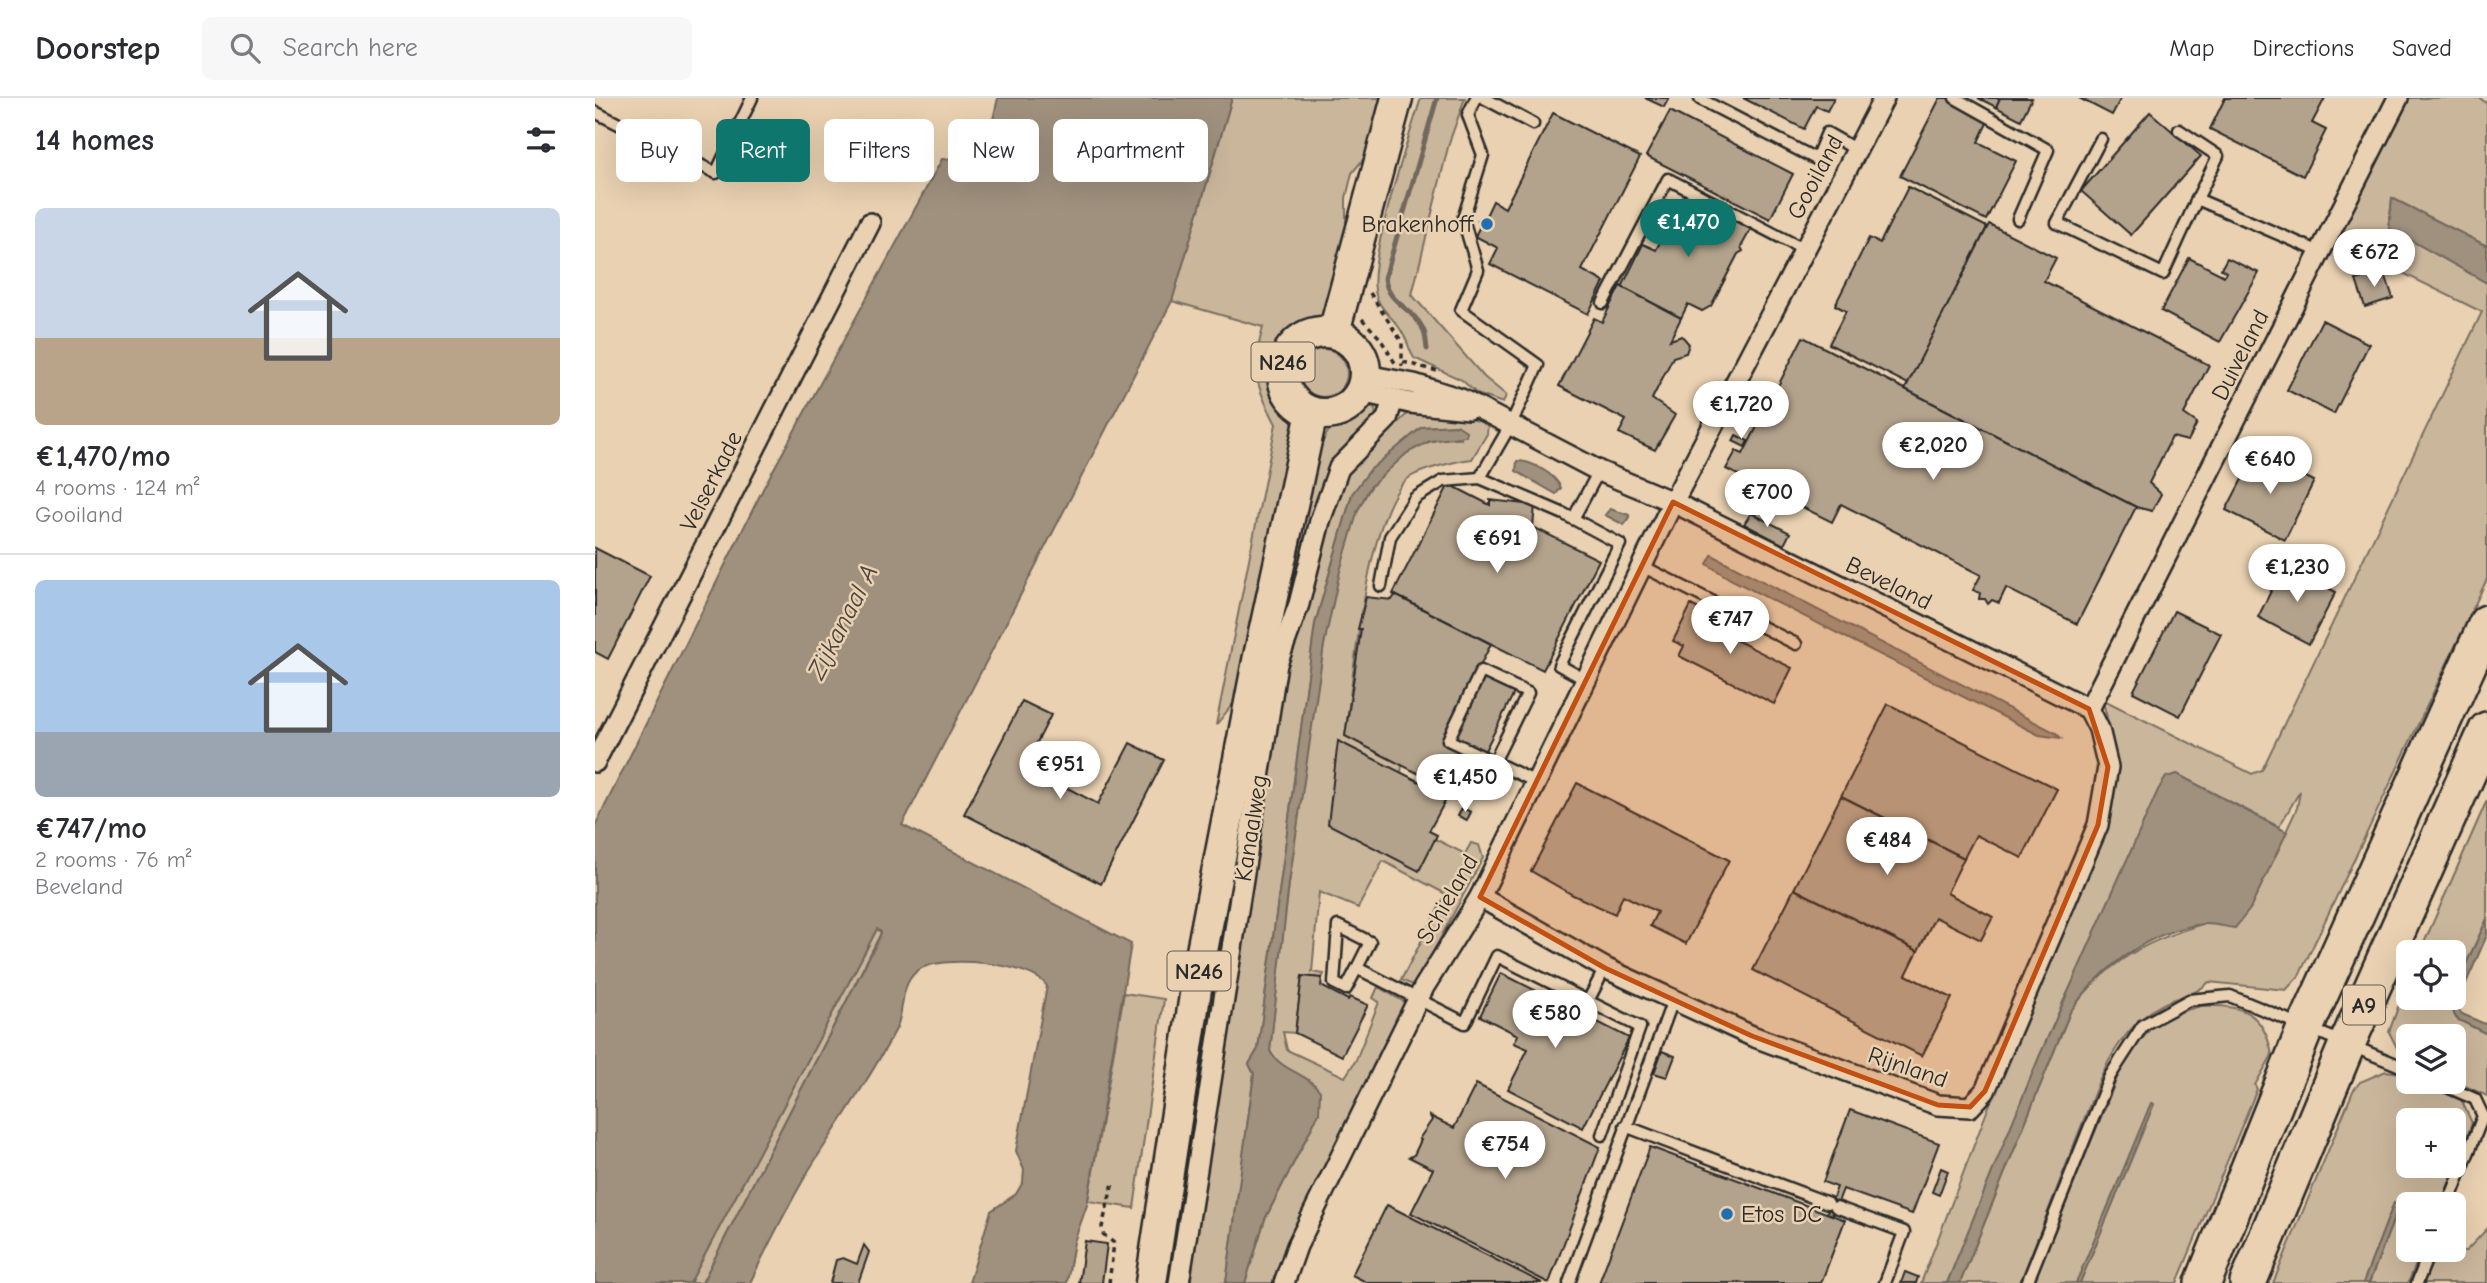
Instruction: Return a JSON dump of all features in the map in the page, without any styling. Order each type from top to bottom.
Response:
[{"type":"highway","name":"A9","points":[[2203,1283],[2306,1026],[2487,623]]},
{"type":"highway","name":"A9","points":[[2248,1283],[2347,1042],[2487,730]]},
{"type":"main road","name":"N246","points":[[1334,332],[1397,98]]},
{"type":"main road","name":"N246","points":[[1313,332],[1334,332],[1358,348],[1364,384],[1341,412],[1312,413],[1294,402],[1283,383],[1283,362],[1294,343],[1313,332]]},
{"type":"main road","name":"Kanaalweg","points":[[1151,1283],[1201,956],[1258,661],[1312,413]]},
{"type":"street","name":"Gooiland","points":[[1673,502],[1884,98]]},
{"type":"street","name":"Duiveland","points":[[2088,709],[2398,98]]},
{"type":"street","name":"Velserkade","points":[[595,762],[870,223]]},
{"type":"street","name":"Beveland","points":[[1364,384],[1396,390],[1444,392],[1480,408],[1599,471],[1673,502],[2088,709]]},
{"type":"street","name":"Kanaalweg","points":[[1179,1283],[1277,664],[1299,604],[1319,521],[1339,468],[1387,419],[1396,390]]},
{"type":"street","name":"Schieland","points":[[1284,1283],[1297,1246],[1418,999],[1481,897],[1673,502]]},
{"type":"street","name":"Rijnland","points":[[1481,897],[1605,968],[1752,1036],[1938,1105],[1970,1107],[1985,1091],[2098,825],[2108,767],[2099,729],[2088,709]]},
{"type":"lane","points":[[595,112],[716,173],[753,98]]},
{"type":"lane","points":[[1476,98],[1468,115],[1483,155],[1463,219],[1478,270],[1461,310],[1538,365],[1511,424],[1480,478]]},
{"type":"lane","points":[[1484,98],[1534,124]]},
{"type":"lane","points":[[1955,98],[2048,150],[2018,219]]},
{"type":"lane","points":[[1700,99],[1816,159],[1827,133],[1857,150]]},
{"type":"lane","points":[[2101,139],[2057,223],[2163,274],[2218,156],[2179,130]]},
{"type":"lane","points":[[1603,303],[1668,179],[1805,250]]},
{"type":"lane","points":[[2197,200],[2320,252]]},
{"type":"lane","points":[[1573,519],[1599,471]]},
{"type":"lane","points":[[1381,586],[1390,537],[1415,498],[1443,481],[1480,478],[1573,519],[1620,544],[1559,664],[1586,680]]},
{"type":"lane","points":[[1642,566],[1796,644]]},
{"type":"lane","points":[[1494,762],[1528,693],[1481,671],[1448,740],[1494,762],[1536,782]]},
{"type":"lane","points":[[1338,926],[1370,942],[1357,968],[1346,989],[1334,983],[1338,926]]},
{"type":"lane","points":[[1357,968],[1465,1023],[1497,956],[1640,1027],[1602,1135]]},
{"type":"lane","points":[[1588,1001],[1605,968]]},
{"type":"lane","points":[[2027,1283],[2110,1076],[2143,1025],[2189,1000],[2230,996],[2306,1026]]},
{"type":"lane","points":[[1569,1283],[1673,1000]]},
{"type":"lane","name":"A9","points":[[2306,1026],[2347,1042]]},
{"type":"lane","points":[[2347,1042],[2396,1064]]},
{"type":"lane","points":[[2453,1192],[2483,1116],[2475,1099],[2464,1094]]},
{"type":"lane","points":[[1625,1126],[1904,1232],[1885,1283]]},
{"type":"lane","points":[[2417,1283],[2425,1262]]},
{"type":"path","points":[[1369,288],[1370,297],[1402,342],[1403,362],[1396,390]]},
{"type":"path","points":[[1109,1283],[1114,1243],[1103,1234],[1102,1227],[1113,1183]]},
{"type":"highlighted area","points":[[1673,502],[2089,709],[2108,767],[2098,825],[1985,1091],[1970,1107],[1938,1105],[1752,1036],[1605,968],[1480,897]]},
{"type":"shaded area","points":[[1232,98],[1387,98],[1370,151],[1352,173],[1346,198],[1346,242],[1322,317],[1287,339],[1278,354],[1276,381],[1291,408],[1292,424],[1284,479],[1244,690],[1216,725],[1276,424],[1263,398],[1257,377],[1257,355],[1263,327],[1172,301]]},
{"type":"shaded area","points":[[1421,98],[1465,98],[1449,143],[1412,295],[1484,377],[1506,395],[1503,403],[1477,394],[1462,380],[1414,358],[1400,328],[1383,309],[1375,290],[1378,251],[1384,224]]},
{"type":"shaded area","points":[[2397,98],[2480,98],[2487,104],[2487,246],[2392,198],[2389,228],[2487,283],[2487,579],[2299,976],[2286,990],[2209,982],[2194,992],[2154,1009],[2135,1025],[2120,1043],[2101,1076],[2020,1283],[1960,1283],[2070,1012],[2089,989],[2129,955],[2173,934],[2250,909],[2297,808],[2300,791],[2279,827],[2177,774],[2063,1002],[1947,1283],[1921,1283],[1989,1106],[2108,821],[2113,760],[2102,699],[2252,774],[2262,770],[2482,312],[2328,236]]},
{"type":"shaded area","points":[[1323,349],[1340,356],[1347,373],[1340,390],[1323,397],[1306,390],[1299,373],[1306,356]]},
{"type":"shaded area","points":[[1361,407],[1375,408],[1376,417],[1362,430],[1341,460],[1325,493],[1306,546],[1300,546],[1309,485],[1324,439],[1333,426]]},
{"type":"shaded area","points":[[1409,412],[1461,416],[1488,424],[1487,434],[1472,459],[1416,474],[1395,494],[1383,522],[1364,597],[1345,736],[1402,765],[1395,819],[1465,854],[1471,843],[1479,845],[1483,858],[1415,986],[1401,980],[1446,894],[1383,861],[1358,908],[1319,892],[1312,972],[1324,974],[1322,978],[1302,976],[1295,1033],[1283,1032],[1287,1050],[1345,1077],[1356,1060],[1379,1002],[1373,998],[1378,987],[1406,1003],[1344,1128],[1274,1283],[1245,1283],[1265,1219],[1319,1113],[1315,1085],[1276,1062],[1270,1051],[1297,824],[1335,586],[1358,510],[1377,479],[1409,451],[1435,440],[1461,439],[1457,425],[1422,427],[1371,470],[1352,494],[1315,624],[1258,1049],[1249,1064],[1254,1074],[1226,1283],[1183,1283],[1281,668],[1329,515],[1344,480],[1356,463]]},
{"type":"shaded area","points":[[2487,800],[2487,919],[2466,964],[2466,940],[2425,940]]},
{"type":"shaded area","points":[[877,929],[881,932],[879,937],[702,1283],[690,1283]]},
{"type":"shaded area","points":[[1124,993],[1164,999],[1134,1208],[1088,1201]]},
{"type":"shaded area","points":[[2201,1006],[2228,1007],[2249,1014],[2263,1029],[2272,1055],[2255,1085],[2257,1089],[2177,1283],[2033,1283],[2124,1061],[2151,1028],[2176,1013]]},
{"type":"shaded area","points":[[2397,1010],[2451,1010],[2457,1019],[2487,1034],[2487,1096],[2466,1086],[2466,1024],[2396,1024],[2396,1046],[2389,1032]]},
{"type":"shaded area","points":[[2386,1071],[2396,1072],[2396,1094],[2453,1094],[2460,1097],[2465,1108],[2396,1108],[2396,1178],[2451,1178],[2446,1192],[2396,1192],[2396,1204],[2394,1203],[2363,1283],[2273,1283],[2353,1091],[2360,1082]]},
{"type":"shaded area","points":[[2466,1110],[2472,1123],[2466,1139]]},
{"type":"shaded area","points":[[2396,1213],[2396,1262],[2417,1262],[2408,1283],[2369,1283]]},
{"type":"shaded area","points":[[2487,1229],[2487,1283],[2422,1283],[2431,1262],[2466,1262],[2466,1251]]},
{"type":"water","name":"Zijkanaal A","points":[[998,98],[1232,98],[1208,179],[1208,119],[1053,119],[1053,182],[1207,182],[1172,301],[902,825],[1131,944],[1087,1205],[1074,1242],[1067,1283],[969,1283],[991,1211],[1016,1194],[1023,1182],[1024,1170],[1016,1151],[1047,986],[1023,971],[1005,966],[964,962],[928,966],[911,977],[896,1029],[809,1170],[750,1283],[702,1283],[879,938],[881,932],[877,929],[690,1283],[595,1283],[595,826],[764,487],[930,182],[934,182],[934,174],[942,159],[948,159],[948,182],[1039,182],[1039,119],[993,119]]},
{"type":"water","points":[[2392,198],[2487,246],[2487,283],[2389,228]]},
{"type":"water","points":[[1457,425],[1466,431],[1466,436],[1430,441],[1407,453],[1370,487],[1358,510],[1340,571],[1324,645],[1289,883],[1270,1051],[1281,1063],[1320,1091],[1319,1113],[1265,1219],[1245,1283],[1226,1283],[1254,1074],[1249,1064],[1258,1049],[1315,624],[1352,494],[1370,470],[1422,427]]},
{"type":"water","points":[[1517,461],[1542,469],[1554,478],[1561,488],[1556,494],[1516,471]]},
{"type":"water","points":[[1610,509],[1629,515],[1629,519],[1624,525],[1605,515]]},
{"type":"water","points":[[1712,555],[2056,733],[2061,738],[2039,735],[1730,579],[1707,564]]},
{"type":"water","points":[[2177,774],[2287,832],[2250,909],[2235,928],[2203,924],[2183,928],[2145,943],[2111,967],[2082,996],[2070,1012],[1960,1283],[1947,1283],[2039,1057],[2158,790],[2166,777]]},
{"type":"water","points":[[2487,919],[2487,935],[2466,983],[2466,964]]},
{"type":"water","points":[[2451,1010],[2459,1010],[2462,1014],[2487,1025],[2487,1034],[2457,1019]]},
{"type":"water","points":[[2151,1103],[2154,1104],[2080,1283],[2076,1283]]},
{"type":"water","points":[[2394,1203],[2396,1204],[2396,1213],[2369,1283],[2363,1283]]},
{"type":"building","points":[[1645,98],[1669,98],[1664,107]]},
{"type":"building","points":[[1743,98],[1834,98],[1827,111],[1816,106],[1804,129]]},
{"type":"building","points":[[1940,98],[1948,98],[1989,119],[1978,142],[2016,161],[1986,220],[1900,176]]},
{"type":"building","points":[[1978,98],[2000,98],[1996,107]]},
{"type":"building","points":[[2000,98],[2032,98],[2021,120],[1996,107]]},
{"type":"building","points":[[2079,98],[2121,98],[2112,115]]},
{"type":"building","points":[[2225,98],[2325,98],[2312,123],[2326,130],[2303,176],[2210,129]]},
{"type":"building","points":[[1670,111],[1793,174],[1770,219],[1646,156]]},
{"type":"building","points":[[2150,112],[2201,156],[2131,235],[2081,191]]},
{"type":"building","points":[[1553,113],[1640,157],[1582,270],[1604,282],[1588,314],[1490,264],[1498,248],[1475,236],[1480,226],[1478,220],[1485,218],[1493,201],[1505,208]]},
{"type":"building","points":[[1908,187],[1987,227],[1908,384],[1829,344],[1846,311],[1835,305],[1869,238],[1880,243]]},
{"type":"building","points":[[1684,195],[1709,202],[1707,207],[1751,229],[1741,247],[1743,251],[1738,254],[1711,306],[1702,311],[1688,304],[1681,318],[1622,287],[1643,244],[1656,250]]},
{"type":"building","points":[[1989,224],[2056,258],[2044,281],[2209,365],[2184,414],[2197,423],[2188,441],[2172,437],[2149,483],[2161,494],[2152,511],[2136,507],[1905,389]]},
{"type":"building","points":[[2189,258],[2224,276],[2226,272],[2221,269],[2227,258],[2259,273],[2220,342],[2161,311]]},
{"type":"building","points":[[2384,271],[2393,298],[2365,307],[2356,280]]},
{"type":"building","points":[[1620,286],[1681,318],[1670,340],[1682,336],[1689,344],[1686,353],[1673,357],[1652,399],[1675,415],[1655,450],[1619,433],[1626,420],[1559,386],[1594,318],[1602,322]]},
{"type":"building","points":[[2322,320],[2369,344],[2334,414],[2287,390]]},
{"type":"building","points":[[1803,337],[2136,507],[2077,624],[2006,588],[1999,603],[1992,600],[1988,604],[1985,599],[1979,599],[1980,593],[1973,590],[1981,575],[1841,504],[1832,522],[1726,469],[1736,451],[1743,454]]},
{"type":"building","points":[[1736,435],[1748,441],[1745,447],[1733,441]]},
{"type":"building","points":[[2256,452],[2314,481],[2285,540],[2226,510]]},
{"type":"building","points":[[1449,484],[1490,505],[1490,500],[1535,505],[1533,527],[1599,560],[1543,670],[1393,594]]},
{"type":"building","points":[[1751,513],[1790,533],[1784,545],[1744,524]]},
{"type":"building","points":[[595,548],[650,576],[608,659],[595,652]]},
{"type":"building","points":[[2284,565],[2336,592],[2309,644],[2258,617]]},
{"type":"building","points":[[1395,595],[1491,644],[1476,674],[1514,693],[1462,796],[1345,736],[1361,629],[1358,629],[1366,597],[1392,600]]},
{"type":"building","points":[[1691,605],[1726,623],[1722,633],[1792,668],[1774,704],[1679,656],[1684,646],[1673,641]]},
{"type":"building","points":[[2174,611],[2221,634],[2180,716],[2133,692]]},
{"type":"building","points":[[1022,701],[1051,715],[1025,766],[1098,804],[1130,743],[1164,760],[1101,884],[964,814]]},
{"type":"building","points":[[1888,704],[2057,789],[2022,858],[1976,835],[1964,858],[1841,796]]},
{"type":"building","points":[[1338,741],[1448,796],[1429,831],[1437,835],[1419,871],[1328,824]]},
{"type":"building","points":[[1577,783],[1729,860],[1686,944],[1650,926],[1657,912],[1623,895],[1615,914],[1573,895],[1531,871]]},
{"type":"building","points":[[1841,796],[1964,858],[1947,893],[1993,917],[1981,940],[1935,917],[1918,951],[1794,889]]},
{"type":"building","points":[[1462,808],[1471,812],[1467,820],[1458,816]]},
{"type":"building","points":[[1794,889],[1918,951],[1906,975],[1952,998],[1922,1056],[1753,970]]},
{"type":"building","points":[[1501,973],[1629,1038],[1583,1128],[1508,1089],[1528,1049],[1514,1043],[1518,1035],[1480,1016]]},
{"type":"building","points":[[1302,976],[1322,978],[1321,986],[1348,1000],[1350,997],[1368,1005],[1342,1056],[1295,1033]]},
{"type":"building","points":[[1662,1051],[1675,1056],[1667,1077],[1654,1073]]},
{"type":"building","points":[[1476,1084],[1600,1147],[1549,1283],[1411,1213],[1433,1169],[1409,1157],[1414,1155],[1421,1140],[1419,1139],[1432,1120],[1430,1116],[1454,1128]]},
{"type":"building","points":[[1850,1110],[1939,1143],[1912,1214],[1843,1189],[1833,1215],[1827,1213],[1837,1187],[1823,1182]]},
{"type":"building","name":"Etos DC","points":[[1650,1147],[1845,1220],[1821,1283],[1599,1283]]},
{"type":"building","points":[[1941,1168],[1948,1171],[1939,1195],[1932,1192]]},
{"type":"building","points":[[1387,1205],[1542,1283],[1368,1283],[1352,1275]]},
{"type":"building","points":[[1085,1241],[1107,1244],[1102,1283],[1079,1283]]},
{"type":"building","points":[[864,1245],[869,1252],[858,1283],[830,1283],[836,1260],[843,1258],[857,1264]]},
{"type":"building","points":[[1905,1272],[1918,1277],[1916,1283],[1901,1283]]},
{"type":"waterway","points":[[1427,349],[1425,335],[1418,320],[1390,293],[1385,278],[1437,98]]},
{"type":"place","name":"Brakenhoff","points":[[1487,224]]},
{"type":"place","name":"Etos DC","points":[[1727,1214]]}]
